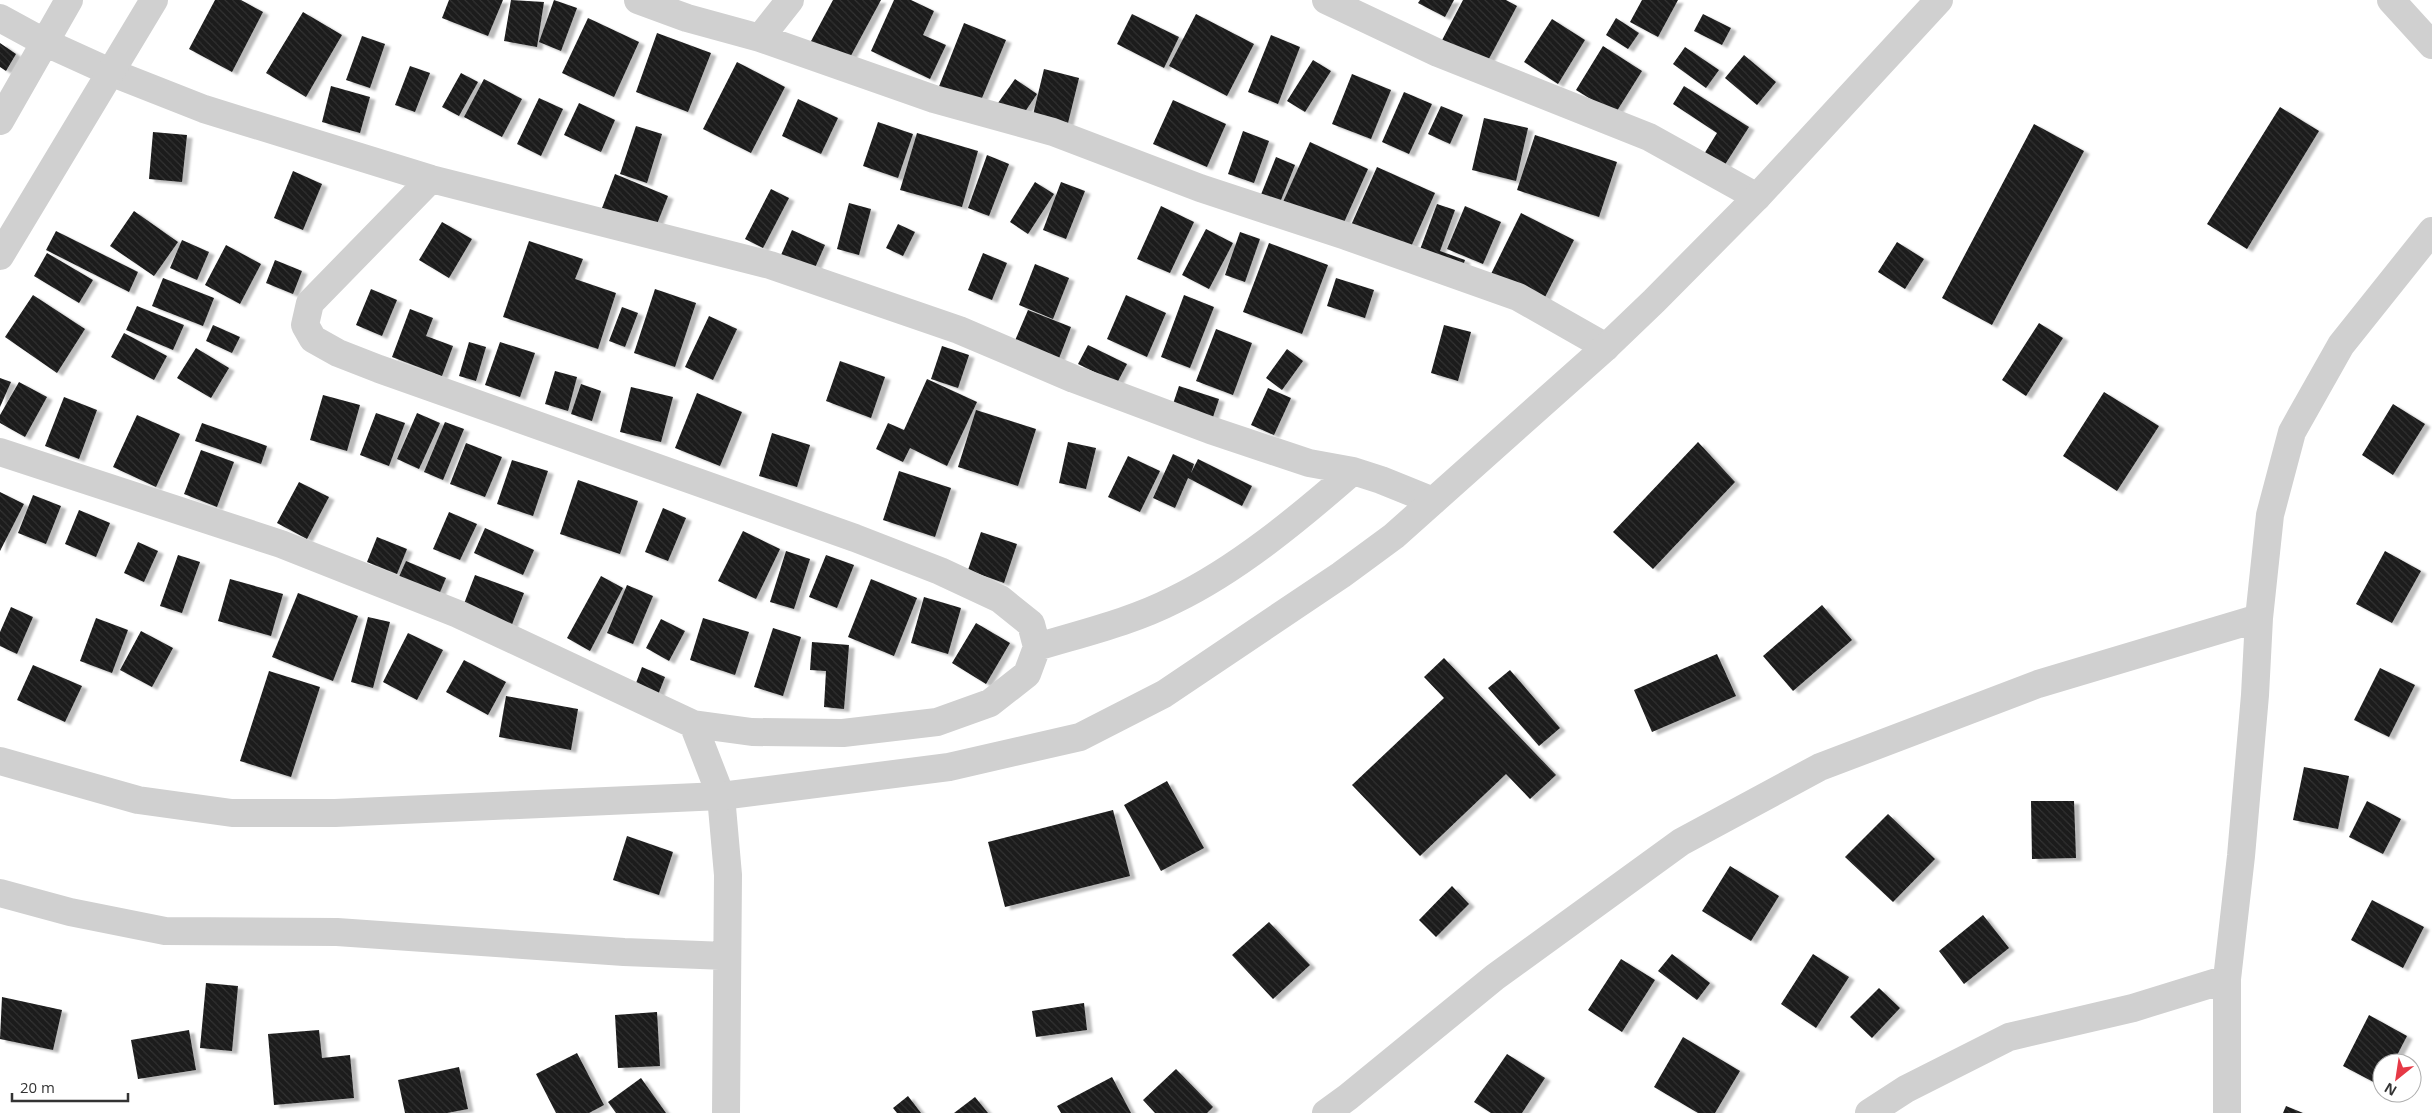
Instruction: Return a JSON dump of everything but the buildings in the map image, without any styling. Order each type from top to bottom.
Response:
[{"type":"street","points":[[0,120],[69,0]]},
{"type":"street","points":[[0,256],[154,0]]},
{"type":"street","points":[[638,0],[687,18],[760,38],[934,99],[1053,132],[1200,188],[1346,236],[1518,297],[1606,347]]},
{"type":"street","points":[[760,38],[790,0]]},
{"type":"street","points":[[1326,0],[1438,53],[1648,137],[1757,197]]},
{"type":"street","points":[[0,761],[138,800],[232,813],[335,813],[721,796],[949,767],[1080,737],[1164,694],[1394,536],[1606,347],[1757,197],[1939,0]]},
{"type":"street","points":[[2391,0],[2432,45]]},
{"type":"street","points":[[0,18],[44,42],[110,72],[204,109],[430,179],[770,264],[959,330],[1083,382],[1210,430],[1309,463],[1353,471],[1433,501]]},
{"type":"street","points":[[0,452],[290,548],[458,614],[693,724],[752,732],[843,733],[938,722],[990,703],[1027,674],[1037,647],[1031,624],[1000,599],[940,571],[836,531],[380,369],[338,353],[313,339],[305,325],[310,303],[430,179]]},
{"type":"street","points":[[2227,1113],[2227,979],[2241,856],[2255,695],[2259,618],[2270,515],[2292,432],[2341,346],[2432,232]]},
{"type":"street","points":[[1299,518],[1309,463]]},
{"type":"street","points":[[1037,647],[1124,621],[1174,600],[1232,565],[1299,518],[1353,471]]},
{"type":"street","points":[[1326,1113],[1495,977],[1681,842],[1820,767],[2038,684],[2259,618]]},
{"type":"street","points":[[693,724],[721,796],[728,875],[726,1113]]},
{"type":"street","points":[[0,892],[70,912],[165,931],[336,932],[624,952],[726,956]]},
{"type":"street","points":[[1869,1113],[1906,1088],[2009,1037],[2133,1008],[2227,979]]}]
